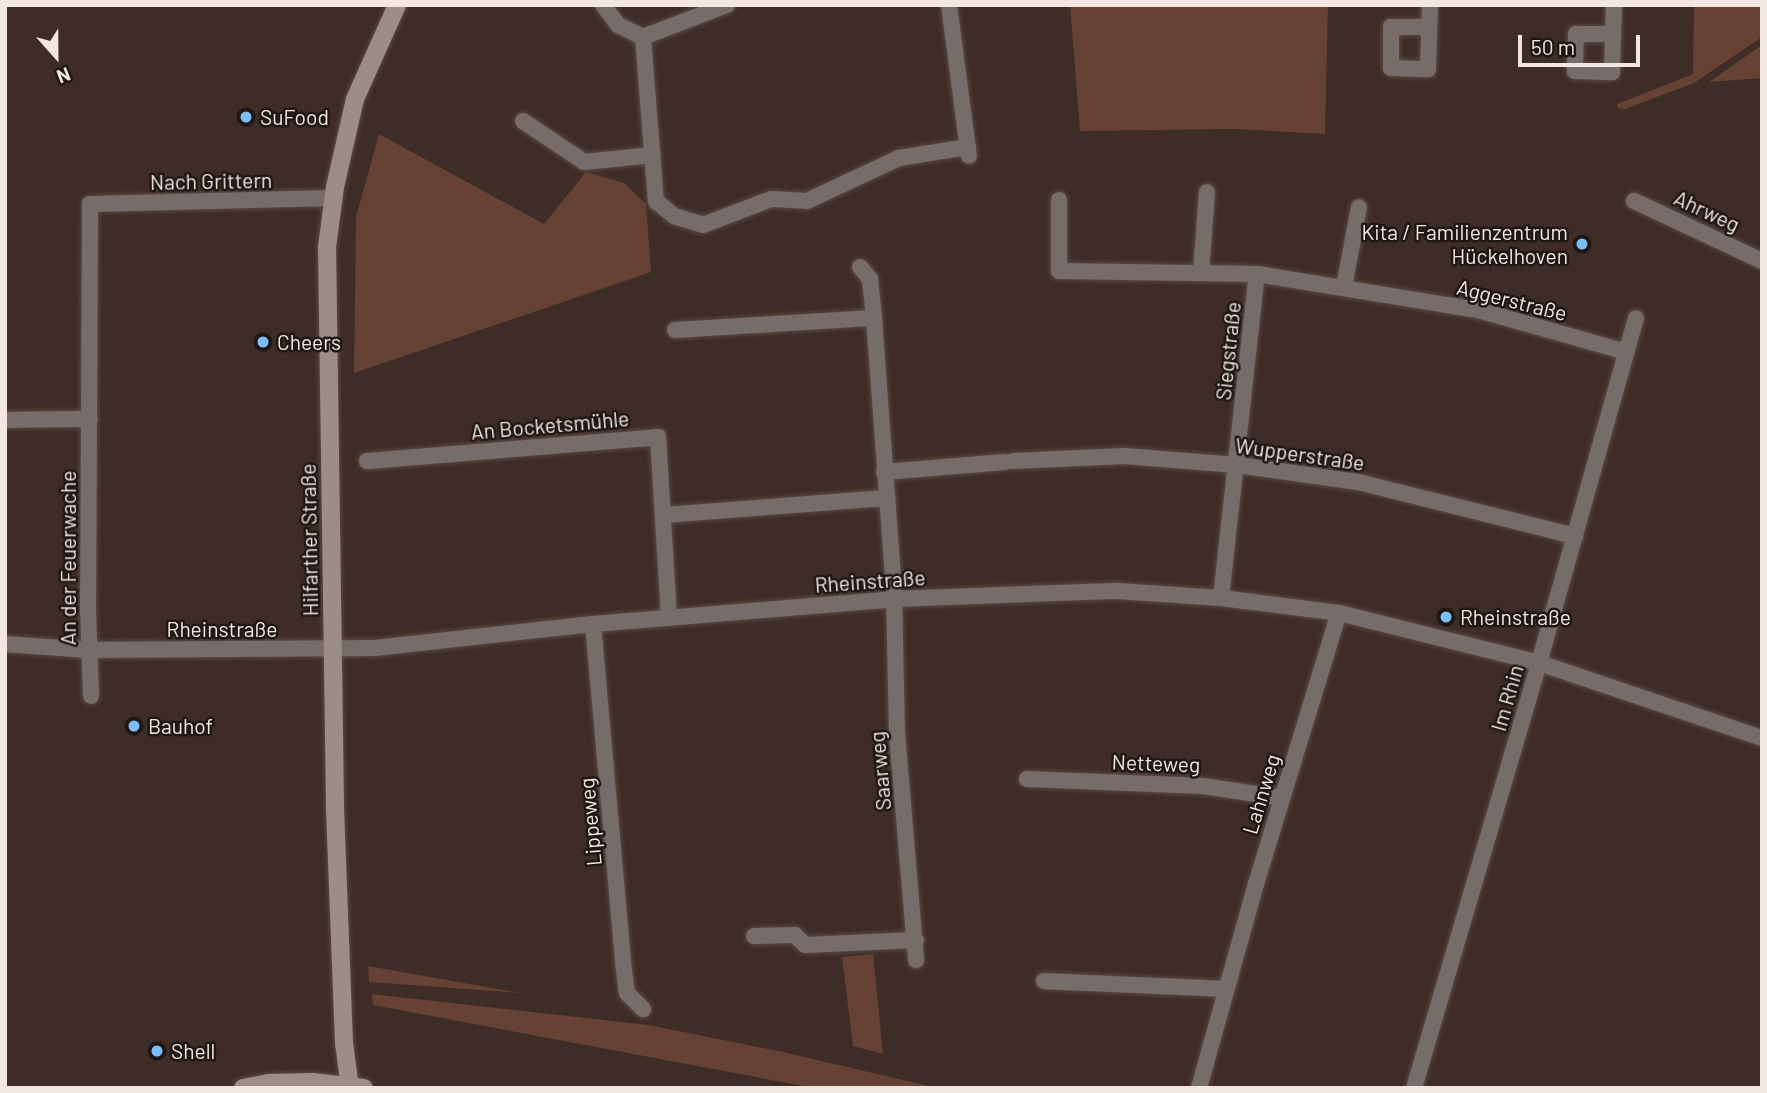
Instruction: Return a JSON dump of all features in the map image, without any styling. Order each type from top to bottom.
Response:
[{"type":"main road","name":"Hilfarther Straße","points":[[355,1087],[344,1044],[337,844],[335,650],[327,382],[327,247],[333,198],[355,99],[397,5]]},
{"type":"main road","points":[[243,1088],[290,1082],[355,1087]]},
{"type":"street","points":[[603,5],[618,24],[643,37],[726,5]]},
{"type":"street","points":[[643,37],[656,201],[674,216],[703,225],[771,199],[807,201],[899,158],[969,152],[949,5]]},
{"type":"street","points":[[1429,27],[1430,5]]},
{"type":"street","points":[[1613,34],[1614,5]]},
{"type":"street","points":[[523,121],[584,162],[653,155]]},
{"type":"street","points":[[1201,272],[1207,192]]},
{"type":"street","name":"Nach Grittern","points":[[90,204],[333,198]]},
{"type":"street","name":"Aggerstraße","points":[[1059,200],[1059,271],[1258,274],[1478,310],[1626,352]]},
{"type":"street","name":"Ahrweg","points":[[1634,201],[1762,261]]},
{"type":"street","name":"An der Feuerwache","points":[[90,204],[91,696]]},
{"type":"street","points":[[1344,287],[1359,207]]},
{"type":"street","points":[[860,267],[870,279],[874,318],[894,599]]},
{"type":"street","name":"Siegstraße","points":[[1221,598],[1258,274]]},
{"type":"street","points":[[675,330],[874,318]]},
{"type":"street","name":"Im Rhin","points":[[1414,1088],[1539,663],[1636,318]]},
{"type":"street","points":[[5,420],[90,419]]},
{"type":"street","name":"An Bocketsmühle","points":[[367,461],[658,437],[669,618]]},
{"type":"street","name":"Wupperstraße","points":[[884,472],[1125,456],[1237,465],[1359,482],[1575,536]]},
{"type":"street","points":[[664,515],[887,498]]},
{"type":"street","name":"Rheinstraße","points":[[5,644],[89,650],[375,649],[593,624],[894,599],[1117,591],[1221,598],[1339,613],[1539,663],[1762,738]]},
{"type":"street","name":"Saarweg","points":[[894,599],[897,733],[916,960]]},
{"type":"street","name":"Lahnweg","points":[[1199,1088],[1282,798],[1339,613]]},
{"type":"street","name":"Lippeweg","points":[[593,624],[624,970],[627,993],[643,1009]]},
{"type":"street","name":"Netteweg","points":[[1027,779],[1203,786],[1282,798]]},
{"type":"street","points":[[754,936],[795,935],[805,945],[916,940]]},
{"type":"street","points":[[1044,981],[1226,989]]},
{"type":"shaded area","points":[[1070,5],[1328,5],[1325,134],[1234,129],[1080,131]]},
{"type":"shaded area","points":[[1694,5],[1762,5],[1762,37],[1694,83],[1625,109],[1618,108],[1617,104],[1693,74]]},
{"type":"shaded area","points":[[1762,45],[1762,78],[1709,82]]},
{"type":"shaded area","points":[[379,134],[544,224],[586,172],[624,183],[646,204],[651,272],[354,373],[356,217]]},
{"type":"shaded area","points":[[873,954],[883,1054],[853,1046],[842,957]]},
{"type":"shaded area","points":[[368,966],[520,993],[369,982]]},
{"type":"shaded area","points":[[372,994],[649,1025],[783,1052],[937,1088],[814,1088],[373,1005]]},
{"type":"place","name":"SuFood","points":[[246,117]]},
{"type":"place","name":"Kita / Familienzentrum Hückelhoven","points":[[1582,244]]},
{"type":"place","name":"Cheers","points":[[263,342]]},
{"type":"place","name":"Rheinstraße","points":[[1446,617]]},
{"type":"place","name":"Bauhof","points":[[134,726]]},
{"type":"place","name":"Shell","points":[[157,1051]]}]
